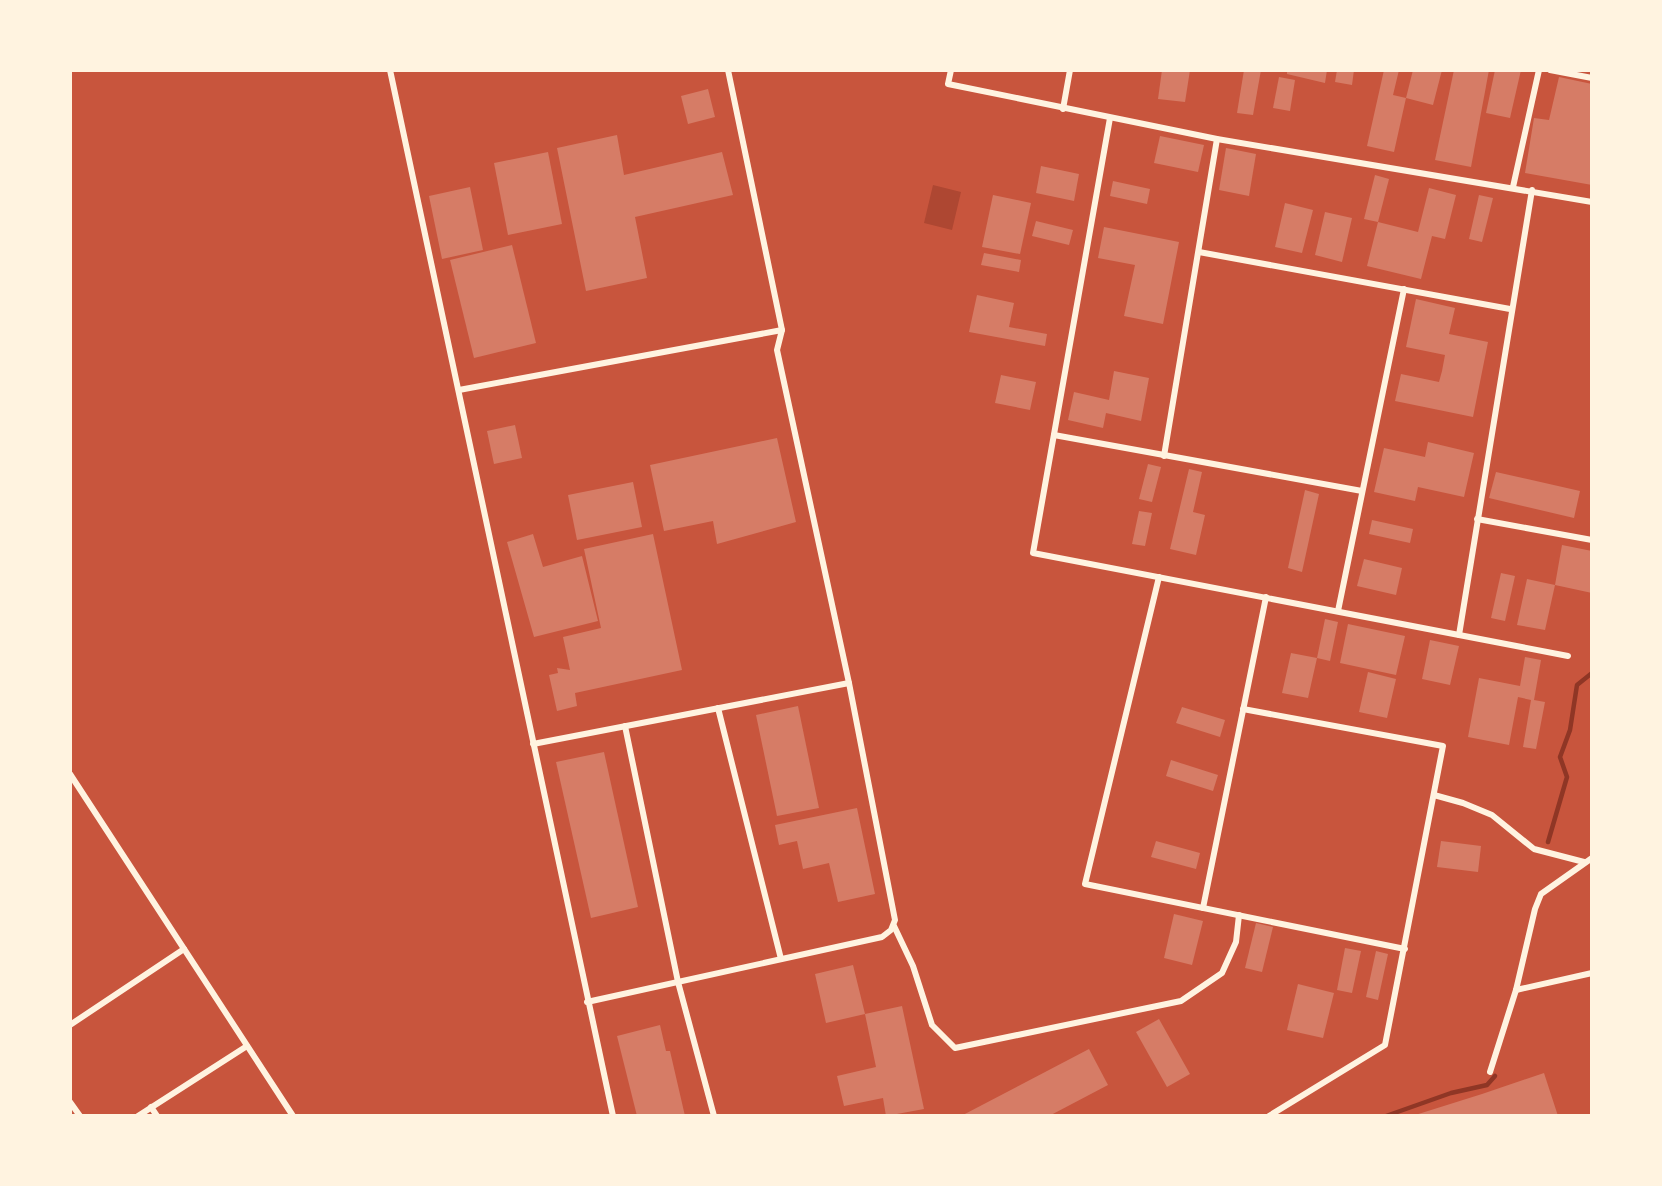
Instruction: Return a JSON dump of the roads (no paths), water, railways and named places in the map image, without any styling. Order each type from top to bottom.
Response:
[{"type":"street","points":[[390,70],[613,1116]]},
{"type":"street","points":[[728,70],[782,330],[777,350],[849,683],[896,915],[894,926],[913,966],[932,1025],[955,1048],[1181,1001],[1222,973],[1236,942],[1239,915]]},
{"type":"street","points":[[951,70],[948,85],[1063,109],[1217,139],[1592,202]]},
{"type":"street","points":[[1063,109],[1070,70]]},
{"type":"street","points":[[1513,187],[1539,70]]},
{"type":"street","points":[[1550,70],[1592,78]]},
{"type":"street","points":[[1110,118],[1033,552],[1568,656]]},
{"type":"street","points":[[1164,456],[1217,139]]},
{"type":"street","points":[[1459,635],[1510,309],[1532,190]]},
{"type":"street","points":[[1199,252],[1510,309]]},
{"type":"street","points":[[1338,611],[1404,289]]},
{"type":"street","points":[[459,390],[782,330]]},
{"type":"street","points":[[1054,435],[1362,491]]},
{"type":"street","points":[[1477,519],[1592,540]]},
{"type":"street","points":[[1159,577],[1085,884],[1405,949]]},
{"type":"street","points":[[1203,908],[1266,597]]},
{"type":"street","points":[[533,744],[849,683]]},
{"type":"street","points":[[718,708],[781,959]]},
{"type":"street","points":[[1243,709],[1443,746],[1385,1045],[1269,1116]]},
{"type":"street","points":[[625,726],[678,982],[714,1116]]},
{"type":"street","points":[[70,774],[293,1116]]},
{"type":"street","points":[[1434,795],[1492,815],[1534,849],[1584,862]]},
{"type":"street","points":[[1490,1072],[1516,990],[1541,894],[1592,858]]},
{"type":"street","points":[[587,1002],[881,937],[894,926]]},
{"type":"street","points":[[70,1025],[184,949]]},
{"type":"street","points":[[1516,990],[1592,973]]},
{"type":"street","points":[[138,1116],[247,1046]]},
{"type":"street","points":[[70,1102],[80,1116]]},
{"type":"street","points":[[151,1107],[157,1116]]},
{"type":"waterway","points":[[1548,842],[1567,777],[1560,757],[1570,730],[1577,685],[1592,673]]},
{"type":"waterway","points":[[1386,1116],[1451,1093],[1487,1085],[1495,1076]]}]
